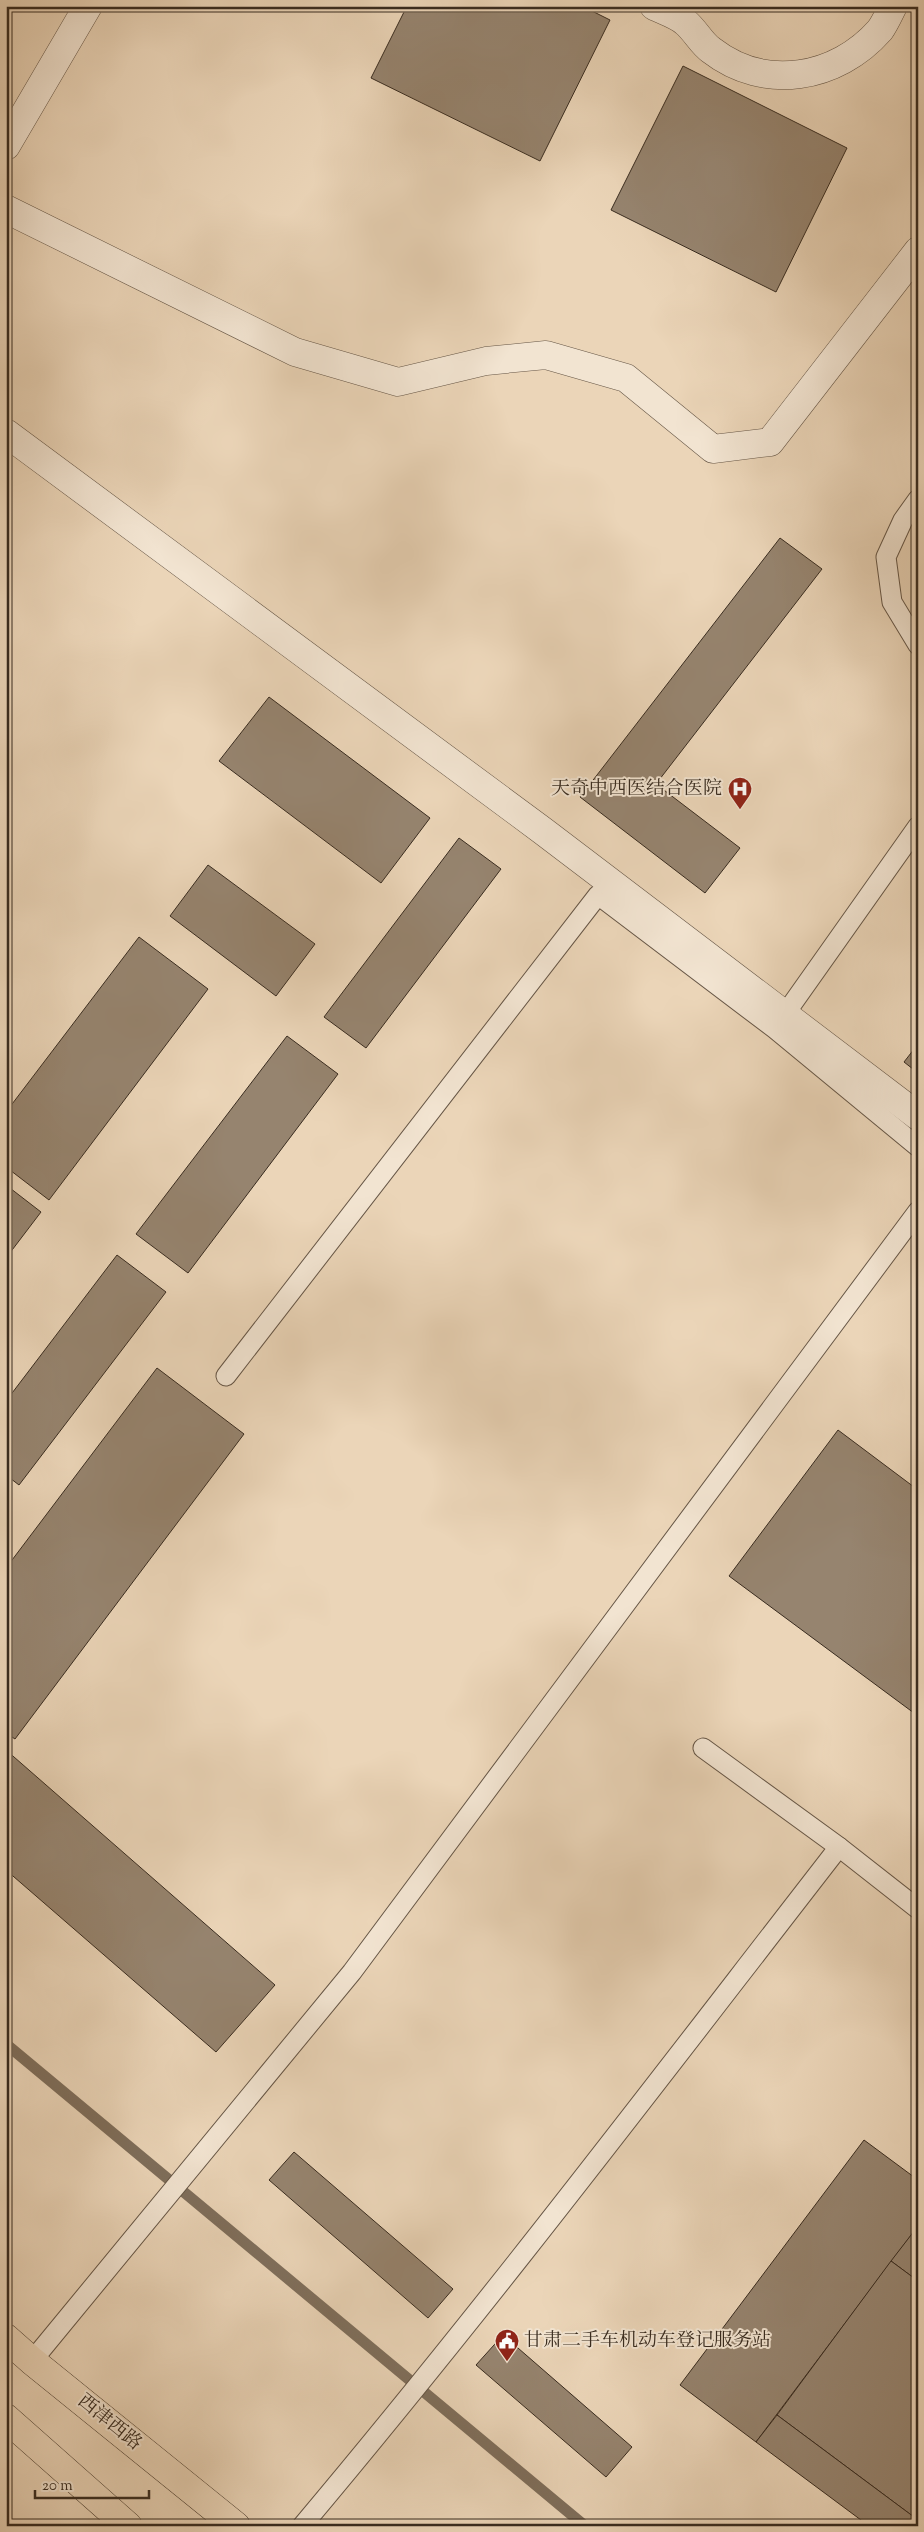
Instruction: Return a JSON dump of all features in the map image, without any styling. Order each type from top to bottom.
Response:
[{"type":"main road","name":"西津西路","points":[[6,2338],[236,2526]]},
{"type":"main road","points":[[6,2418],[128,2526]]},
{"type":"street","points":[[6,146],[88,6]]},
{"type":"street","points":[[654,6],[685,22],[711,50],[744,69],[782,76],[819,71],[854,55],[881,28],[893,6]]},
{"type":"street","points":[[6,209],[294,352],[398,382],[486,361],[546,355],[626,378],[713,449],[770,442],[918,251]]},
{"type":"street","points":[[6,433],[542,831],[780,1022],[918,1116]]},
{"type":"lane","points":[[918,499],[904,520],[886,557],[892,602],[918,645]]},
{"type":"lane","points":[[780,1022],[918,826]]},
{"type":"lane","points":[[226,1376],[598,895],[780,1022],[918,1147]]},
{"type":"lane","points":[[32,2361],[143,2229],[230,2119],[352,1972],[918,1211]]},
{"type":"lane","points":[[704,1748],[839,1847],[918,1909]]},
{"type":"lane","points":[[302,2526],[497,2288],[839,1847]]},
{"type":"building","points":[[407,6],[582,6],[610,20],[540,161],[371,78]]},
{"type":"building","points":[[683,66],[847,148],[776,292],[611,210]]},
{"type":"building","points":[[780,538],[822,569],[656,784],[740,848],[705,893],[580,797]]},
{"type":"building","points":[[269,697],[430,818],[381,883],[219,761]]},
{"type":"building","points":[[459,838],[501,869],[366,1048],[324,1017]]},
{"type":"building","points":[[208,865],[315,944],[276,996],[170,916]]},
{"type":"building","points":[[139,937],[208,989],[49,1200],[6,1167],[6,1112]]},
{"type":"building","points":[[287,1036],[338,1074],[188,1273],[136,1234]]},
{"type":"building","points":[[918,1044],[918,1073],[904,1062]]},
{"type":"building","points":[[6,1185],[41,1212],[6,1258]]},
{"type":"building","points":[[117,1255],[166,1292],[19,1485],[6,1475],[6,1401]]},
{"type":"building","points":[[157,1368],[244,1434],[15,1739],[6,1733],[6,1568]]},
{"type":"building","points":[[838,1430],[918,1490],[918,1716],[729,1576]]},
{"type":"building","points":[[6,1750],[275,1985],[216,2052],[6,1870]]},
{"type":"building","points":[[864,2140],[918,2180],[918,2226],[756,2442],[680,2385]]},
{"type":"building","points":[[294,2152],[453,2289],[428,2318],[269,2180]]},
{"type":"building","points":[[918,2226],[918,2281],[891,2261]]},
{"type":"building","points":[[891,2261],[918,2281],[918,2520],[777,2415]]},
{"type":"building","points":[[503,2335],[632,2447],[606,2477],[476,2365]]},
{"type":"building","points":[[777,2415],[918,2520],[918,2526],[869,2526],[756,2442]]},
{"type":"waterway","points":[[6,2044],[585,2526]]},
{"type":"place","name":"天奇中西医结合医院","points":[[740,810]]},
{"type":"place","name":"甘肃二手车机动车登记服务站","points":[[507,2362]]}]
